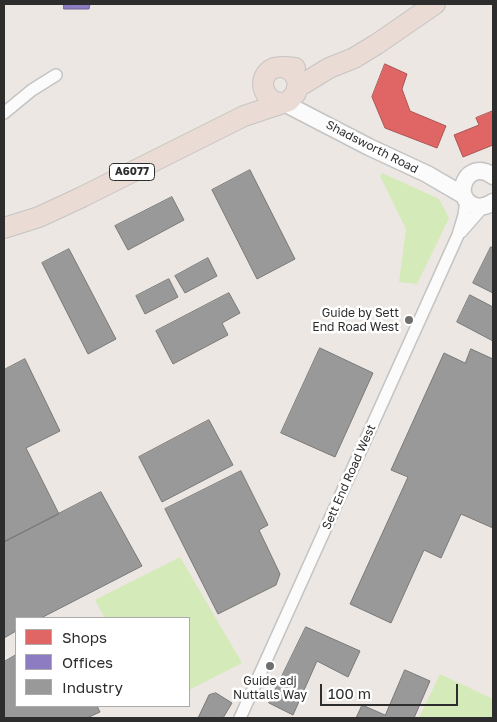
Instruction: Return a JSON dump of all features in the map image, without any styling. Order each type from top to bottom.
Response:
[{"type":"highway","name":"A6077","points":[[9,224],[39,217],[244,116],[293,98],[298,87],[329,68],[354,58],[435,4]]},
{"type":"highway","name":"A6077","points":[[244,116],[252,107],[263,88],[268,72],[278,67],[329,68]]},
{"type":"highway","points":[[284,67],[293,72],[297,77],[298,87]]},
{"type":"highway","points":[[263,88],[264,93],[271,100],[282,103]]},
{"type":"main road","name":"Shadsworth Road","points":[[298,87],[307,106],[318,120]]},
{"type":"main road","name":"Shadsworth Road","points":[[282,103],[368,147],[427,174],[465,197],[470,204],[489,206]]},
{"type":"main road","name":"Shadsworth Road","points":[[427,174],[454,175],[483,171],[493,176]]},
{"type":"main road","points":[[465,197],[462,190],[465,179],[474,172]]},
{"type":"street","points":[[4,113],[32,90],[56,76]]},
{"type":"street","name":"Sett End Road West","points":[[240,718],[458,235],[464,215],[465,197]]},
{"type":"street","name":"Sett End Road West","points":[[458,235],[489,206]]},
{"type":"green space","points":[[382,173],[439,199],[449,218],[417,284],[399,282],[406,229],[380,176]]},
{"type":"green space","points":[[180,557],[242,663],[190,689],[190,617],[104,617],[95,600]]},
{"type":"green space","points":[[440,674],[493,699],[493,718],[419,718]]},
{"type":"building: Shops","points":[[385,64],[407,74],[402,89],[410,111],[446,126],[437,148],[385,128],[372,97]]},
{"type":"building: Shops","points":[[493,111],[493,145],[463,157],[454,135],[479,125],[476,118]]},
{"type":"building: Offices","points":[[64,4],[90,4],[89,9],[64,9]]},
{"type":"building: Industry","points":[[250,170],[295,259],[257,279],[212,190]]},
{"type":"building: Industry","points":[[172,197],[184,220],[128,250],[115,226]]},
{"type":"building: Industry","points":[[491,247],[493,248],[493,293],[473,283]]},
{"type":"building: Industry","points":[[69,249],[116,339],[88,354],[42,263]]},
{"type":"building: Industry","points":[[208,258],[217,276],[185,293],[175,276]]},
{"type":"building: Industry","points":[[169,279],[178,297],[145,314],[136,296]]},
{"type":"building: Industry","points":[[229,293],[240,313],[222,323],[228,335],[173,364],[156,331]]},
{"type":"building: Industry","points":[[470,295],[493,307],[493,341],[457,322]]},
{"type":"building: Industry","points":[[320,348],[373,373],[335,457],[281,433]]},
{"type":"building: Industry","points":[[471,349],[493,359],[493,528],[461,514],[441,558],[424,550],[391,623],[350,604],[408,477],[391,470],[444,353],[465,363]]},
{"type":"building: Industry","points":[[25,359],[60,431],[26,448],[59,514],[4,542],[4,370]]},
{"type":"building: Industry","points":[[209,420],[233,465],[162,502],[139,457]]},
{"type":"building: Industry","points":[[241,471],[268,525],[259,530],[280,574],[276,585],[218,614],[165,509]]},
{"type":"building: Industry","points":[[101,492],[142,566],[43,617],[15,617],[15,632],[4,638],[4,542]]},
{"type":"building: Industry","points":[[306,627],[360,651],[348,677],[317,661],[293,715],[269,703]]},
{"type":"building: Industry","points":[[15,656],[15,707],[98,707],[100,712],[87,718],[4,718],[4,662]]},
{"type":"building: Industry","points":[[405,670],[430,681],[414,718],[356,718],[362,705],[385,715]]},
{"type":"building: Industry","points":[[216,693],[232,703],[223,718],[198,718],[209,695]]},
{"type":"place","name":"Guide by Sett End Road West","points":[[409,320]]},
{"type":"place","name":"Guide adj Nuttalls Way","points":[[270,666]]}]
